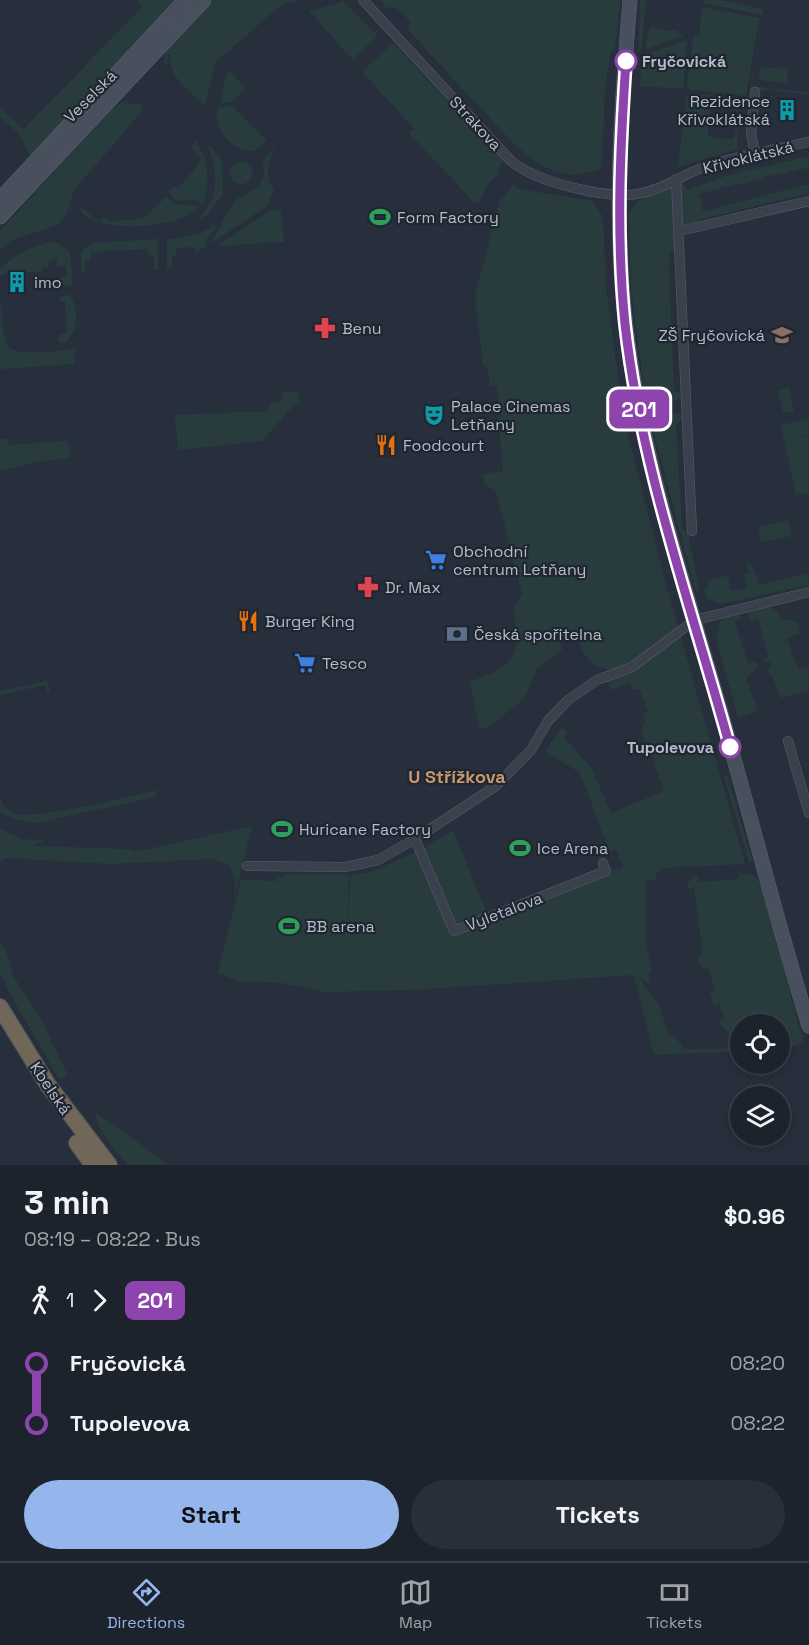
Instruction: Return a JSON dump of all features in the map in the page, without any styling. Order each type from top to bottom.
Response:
[{"type":"highway","name":"Kbelská","points":[[0,1007],[48,1085],[109,1165]]},
{"type":"highway","name":"Kbelská","points":[[0,1028],[37,1087],[93,1165]]},
{"type":"main road","name":"Veselská","points":[[0,217],[133,66],[185,0]]},
{"type":"main road","name":"Veselská","points":[[0,199],[133,66],[204,0]]},
{"type":"main road","points":[[630,0],[619,194],[626,325],[638,406],[694,620],[809,1026]]},
{"type":"street","name":"Strakova","points":[[363,0],[521,169],[559,185],[619,194]]},
{"type":"street","points":[[755,92],[751,134],[755,154]]},
{"type":"street","name":"Křivoklátská","points":[[619,194],[644,193],[710,165],[809,142]]},
{"type":"street","points":[[676,179],[692,531]]},
{"type":"street","points":[[680,231],[809,201]]},
{"type":"street","points":[[247,866],[345,867],[378,860],[416,839],[496,786],[531,750],[548,721],[568,700],[597,680],[632,667],[694,620],[809,592]]},
{"type":"street","points":[[788,741],[809,813]]},
{"type":"street","name":"Vyletalova","points":[[416,839],[454,931],[606,871],[603,863]]},
{"type":"shaded area","points":[[138,0],[178,0],[31,157],[19,134],[0,117],[0,107],[24,129],[142,7]]},
{"type":"shaded area","points":[[213,0],[301,0],[282,4],[216,62],[205,106],[176,78],[171,56],[168,55],[167,65],[164,65],[165,53]]},
{"type":"shaded area","points":[[342,0],[378,35],[353,60],[309,11],[339,3]]},
{"type":"shaded area","points":[[380,0],[621,0],[615,48],[611,50],[605,89],[602,165],[598,171],[573,175],[554,171],[536,163],[515,145],[408,30],[410,21],[395,7],[387,8]]},
{"type":"shaded area","points":[[640,0],[646,0],[642,47],[638,53]]},
{"type":"shaded area","points":[[703,0],[718,0],[763,9],[752,86],[809,93],[809,95],[768,89],[751,95],[750,93],[762,15],[704,3]]},
{"type":"shaded area","points":[[702,7],[759,18],[746,96],[691,90],[687,87],[693,38],[699,34]]},
{"type":"shaded area","points":[[650,26],[668,31],[676,30],[683,36],[647,49],[645,46]]},
{"type":"shaded area","points":[[687,40],[683,89],[640,86],[642,55]]},
{"type":"shaded area","points":[[393,43],[504,161],[499,166],[499,173],[488,184],[480,202],[475,203],[409,133],[414,128],[362,72]]},
{"type":"shaded area","points":[[760,67],[788,69],[787,83],[759,80]]},
{"type":"shaded area","points":[[227,72],[232,73],[246,88],[232,102],[220,103]]},
{"type":"shaded area","points":[[690,93],[739,98],[736,120],[737,110],[710,108],[708,136],[717,139],[734,139],[735,130],[738,130],[737,149],[678,167],[686,98]]},
{"type":"shaded area","points":[[133,97],[126,102],[140,104],[144,109],[74,190],[67,214],[58,225],[14,239],[0,249],[0,231],[114,107]]},
{"type":"shaded area","points":[[233,106],[267,141],[255,151],[247,151],[232,144],[220,131],[216,116],[218,108]]},
{"type":"shaded area","points":[[196,141],[204,156],[207,172],[207,188],[202,204],[198,200],[176,201],[168,193],[174,186],[177,189],[201,158],[191,147]]},
{"type":"shaded area","points":[[210,146],[222,160],[223,194],[207,215],[199,220],[210,203],[215,185],[214,167],[208,148]]},
{"type":"shaded area","points":[[275,146],[268,173],[274,191],[266,207],[210,244],[235,200],[260,186],[264,175],[263,160]]},
{"type":"shaded area","points":[[809,156],[809,167],[699,194],[703,211],[809,184],[809,193],[698,220],[683,230],[674,250],[670,252],[669,268],[674,391],[681,393],[681,398],[672,402],[650,400],[645,395],[631,289],[629,212],[639,201],[681,182],[688,190],[722,177]]},
{"type":"shaded area","points":[[241,162],[249,165],[252,173],[249,181],[241,184],[233,181],[230,173],[233,165]]},
{"type":"shaded area","points":[[514,184],[519,189],[593,201],[603,217],[606,288],[623,415],[667,588],[745,864],[663,868],[656,874],[656,879],[645,881],[646,944],[652,971],[649,971],[650,985],[641,977],[644,987],[658,1003],[669,1035],[674,1035],[684,1049],[721,1049],[728,1046],[728,1032],[718,1022],[724,1018],[719,1004],[714,1006],[710,992],[715,991],[708,968],[702,969],[697,957],[703,955],[694,888],[687,888],[693,877],[698,877],[698,882],[739,879],[739,874],[753,875],[760,881],[803,1041],[795,1046],[790,1047],[790,1014],[730,1014],[730,1052],[654,1055],[634,975],[413,990],[324,992],[282,983],[239,981],[218,973],[241,880],[277,881],[277,877],[285,877],[285,874],[349,875],[348,973],[350,876],[371,872],[418,851],[454,935],[623,867],[616,849],[610,853],[580,773],[545,751],[561,728],[568,733],[564,738],[591,767],[611,813],[664,791],[654,763],[655,758],[651,756],[641,732],[645,720],[642,714],[648,711],[639,689],[633,690],[630,683],[611,690],[608,682],[616,678],[612,669],[597,666],[587,658],[575,632],[559,637],[562,650],[537,669],[525,698],[486,729],[479,727],[470,681],[496,671],[512,658],[517,638],[513,610],[522,594],[496,491],[484,484],[483,474],[503,471],[498,417],[501,417],[496,385],[490,386],[487,367],[483,366],[475,296],[500,201]]},
{"type":"shaded area","points":[[166,197],[174,204],[199,206],[185,217],[172,221],[125,226],[109,225],[95,221],[84,215],[79,205],[99,222],[103,217],[111,221],[142,219]]},
{"type":"shaded area","points":[[281,210],[284,242],[216,246],[270,211]]},
{"type":"shaded area","points":[[217,225],[205,242],[207,246],[195,253],[195,247],[176,248],[176,254],[172,257],[172,268],[167,268],[167,240],[198,234]]},
{"type":"shaded area","points":[[158,239],[158,270],[154,270],[154,258],[148,256],[147,249],[91,252],[91,259],[85,261],[86,271],[81,273],[81,252],[92,243]]},
{"type":"shaded area","points":[[56,242],[70,252],[73,284],[67,287],[59,283],[58,278],[66,277],[66,267],[57,266],[57,259],[49,261],[48,267],[41,268],[42,272],[6,273],[0,276],[0,270],[19,254],[33,247]]},
{"type":"shaded area","points":[[68,294],[75,306],[76,321],[72,335],[62,344],[58,341],[59,335],[67,333],[65,303],[59,298]]},
{"type":"shaded area","points":[[0,303],[5,341],[11,349],[49,352],[75,349],[75,364],[0,369]]},
{"type":"shaded area","points":[[789,388],[794,411],[783,413],[778,391]]},
{"type":"shaded area","points":[[298,391],[300,404],[294,405],[262,441],[178,450],[175,415],[269,411],[269,404],[281,401],[284,392]]},
{"type":"shaded area","points":[[658,411],[673,412],[682,416],[682,420],[676,425],[682,529],[688,532],[700,595],[695,589],[650,418]]},
{"type":"shaded area","points":[[809,418],[809,435],[791,439],[809,436],[809,492],[796,495],[781,425]]},
{"type":"shaded area","points":[[0,439],[8,439],[9,445],[68,441],[70,458],[36,462],[0,471]]},
{"type":"shaded area","points":[[788,520],[792,536],[761,542],[758,527]]},
{"type":"shaded area","points":[[747,560],[754,569],[759,585],[809,573],[809,585],[721,604],[708,599],[703,589],[708,588],[707,581],[730,575],[728,578],[731,591],[747,588],[744,574],[749,573]]},
{"type":"shaded area","points":[[771,606],[784,620],[797,621],[800,633],[787,639],[798,669],[809,666],[809,690],[781,698],[772,675],[769,676],[767,668],[771,667],[770,662],[762,661],[768,656],[758,618],[750,621],[748,614],[751,611]]},
{"type":"shaded area","points":[[737,614],[743,617],[735,622],[748,663],[756,662],[758,667],[746,679],[758,711],[738,717],[716,639],[721,619]]},
{"type":"shaded area","points":[[47,681],[50,691],[47,692],[45,685],[0,695],[0,691]]},
{"type":"shaded area","points":[[727,775],[753,862],[749,862],[724,776]]},
{"type":"shaded area","points":[[157,790],[155,797],[36,823],[16,820],[0,812],[0,796],[8,810],[26,815],[62,811]]},
{"type":"shaded area","points":[[252,826],[235,896],[235,879],[229,865],[212,859],[111,864],[6,858],[0,861],[0,829],[21,839],[46,840],[34,846],[127,849],[135,852]]},
{"type":"shaded area","points":[[453,830],[487,914],[457,926],[424,848]]},
{"type":"shaded area","points":[[0,942],[9,958],[12,974],[40,1017],[68,1076],[59,1079],[9,992],[0,972]]},
{"type":"shaded area","points":[[95,1112],[161,1159],[166,1165],[128,1165],[112,1147]]},
{"type":"bus line","name":"201","points":[[626,61],[620,140],[619,215],[622,288],[629,353],[638,406],[659,492],[730,747]]},
{"type":"place","name":"Fryčovická","points":[[626,61]]},
{"type":"place","name":"Rezidence Křivoklátská","points":[[787,110]]},
{"type":"place","name":"Form Factory","points":[[380,217]]},
{"type":"place","name":"imo","points":[[17,282]]},
{"type":"place","name":"Benu","points":[[325,328]]},
{"type":"place","name":"ZŠ Fryčovická","points":[[782,335]]},
{"type":"place","name":"Palace Cinemas Letňany","points":[[434,415]]},
{"type":"place","name":"Foodcourt","points":[[386,445]]},
{"type":"place","name":"Obchodní centrum Letňany","points":[[436,560]]},
{"type":"place","name":"Dr. Max","points":[[368,587]]},
{"type":"place","name":"Burger King","points":[[248,621]]},
{"type":"place","name":"Česká spořitelna","points":[[457,634]]},
{"type":"place","name":"Tesco","points":[[305,663]]},
{"type":"place","name":"Tupolevova","points":[[730,747]]},
{"type":"place","name":"Huricane Factory","points":[[282,829]]},
{"type":"place","name":"Ice Arena","points":[[520,848]]},
{"type":"place","name":"BB arena","points":[[289,926]]},
{"type":"district","name":"U Střížkova","points":[[457,777]]}]
